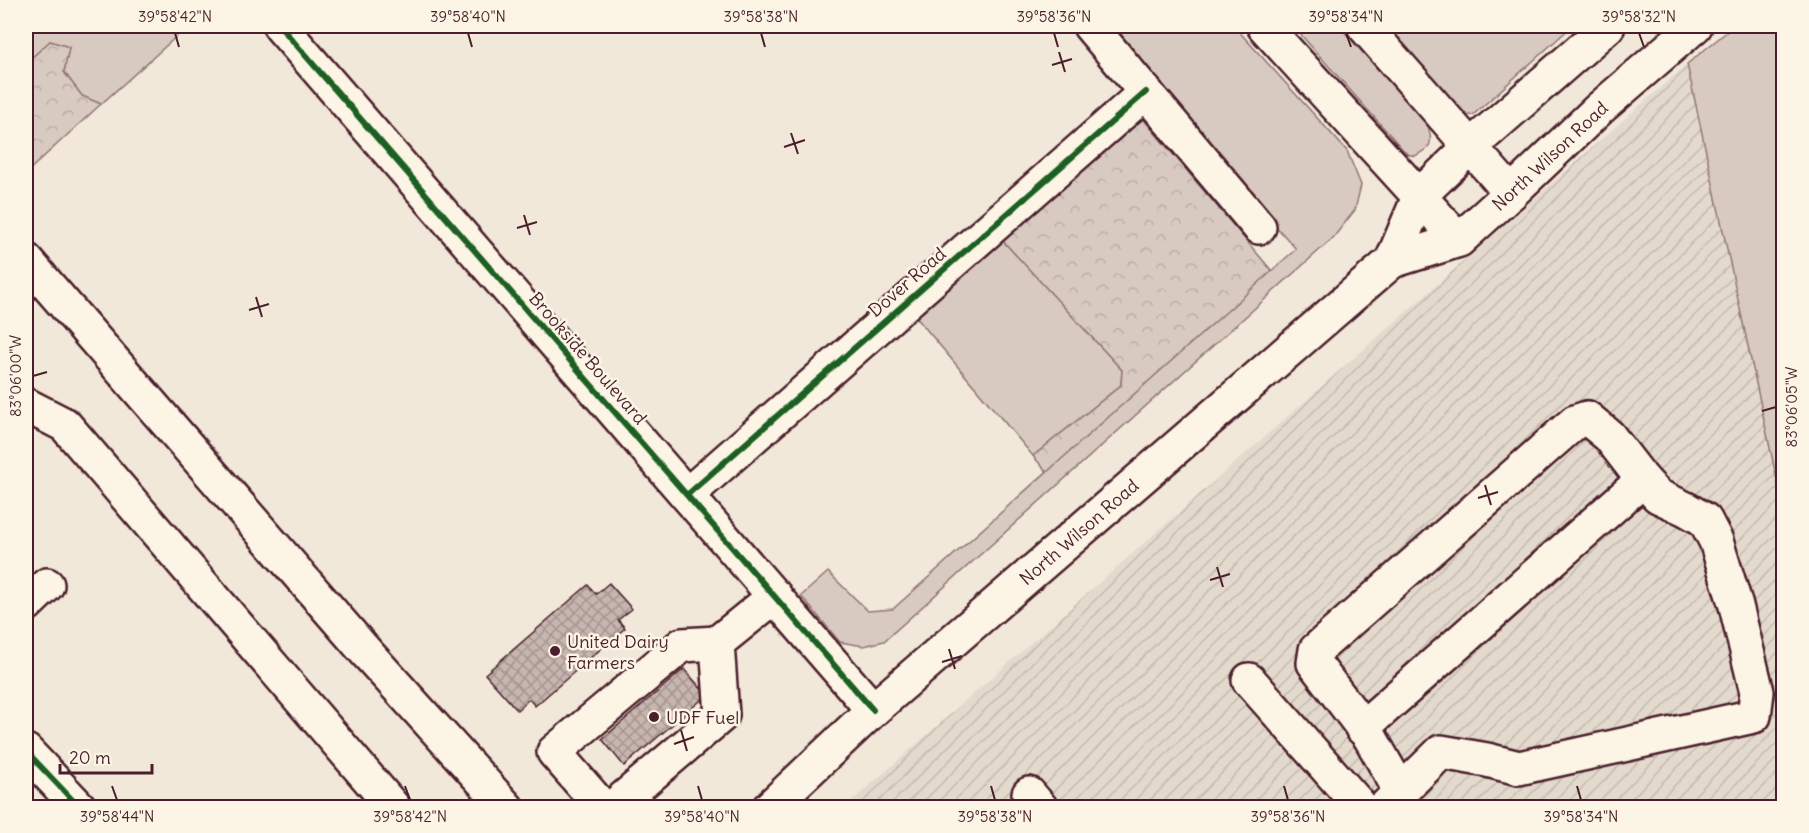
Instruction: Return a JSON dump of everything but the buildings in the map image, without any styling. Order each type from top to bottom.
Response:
[{"type":"main road","name":"Brookside Boulevard","points":[[280,26],[873,710]]},
{"type":"main road","points":[[1090,26],[1259,227]]},
{"type":"main road","points":[[1264,26],[1459,240]]},
{"type":"main road","points":[[1364,26],[1511,193]]},
{"type":"main road","name":"North Wilson Road","points":[[1392,261],[1420,195],[1470,147],[1608,26]]},
{"type":"main road","name":"North Wilson Road","points":[[769,807],[873,710],[1392,261],[1459,240],[1599,109],[1695,26]]},
{"type":"main road","name":"Dover Road","points":[[687,495],[1146,92]]},
{"type":"main road","points":[[26,260],[365,651],[507,807]]},
{"type":"main road","points":[[26,405],[65,425],[394,807]]},
{"type":"main road","points":[[1587,418],[1609,436],[1643,480],[1658,496],[1705,520],[1716,541],[1736,606],[1757,692],[1754,717],[1519,768],[1487,759],[1441,752],[1392,800],[1370,736],[1314,663],[1316,650],[1575,422],[1587,418]]},
{"type":"main road","points":[[1362,728],[1643,480]]},
{"type":"main road","points":[[603,807],[554,752],[682,645],[717,643],[775,596]]},
{"type":"main road","points":[[612,807],[722,715],[717,643]]},
{"type":"main road","points":[[1249,680],[1362,807]]},
{"type":"main road","points":[[26,752],[81,807]]},
{"type":"shaded area","points":[[1687,64],[1783,508],[1783,807],[844,808]]},
{"type":"green space","points":[[26,26],[188,26],[101,104],[82,96],[64,72],[69,47],[50,41],[26,63]]},
{"type":"green space","points":[[1099,26],[1234,26],[1347,151],[1361,185],[1355,210],[1333,238],[884,641],[864,646],[840,642],[801,596],[828,572],[868,611],[893,609],[1296,249]]},
{"type":"green space","points":[[1293,26],[1339,26],[1428,125],[1431,141],[1428,147],[1415,156],[1407,154]]},
{"type":"green space","points":[[1382,26],[1572,26],[1473,115],[1464,116]]},
{"type":"green space","points":[[1734,26],[1783,26],[1783,508],[1687,64]]},
{"type":"green space","points":[[50,41],[69,47],[64,72],[82,96],[101,104],[26,173],[26,63]]},
{"type":"green space","points":[[1143,119],[1272,271],[1047,472],[1033,456],[1121,385],[1122,370],[1003,241]]},
{"type":"green space","points":[[1003,241],[1122,370],[1121,385],[1033,456],[916,317]]},
{"type":"cycle path","points":[[280,26],[873,710]]},
{"type":"cycle path","points":[[687,495],[1146,92]]},
{"type":"cycle path","points":[[26,751],[80,808]]},
{"type":"place","name":"United Dairy Farmers","points":[[555,651]]},
{"type":"place","name":"UDF Fuel","points":[[654,717]]}]
